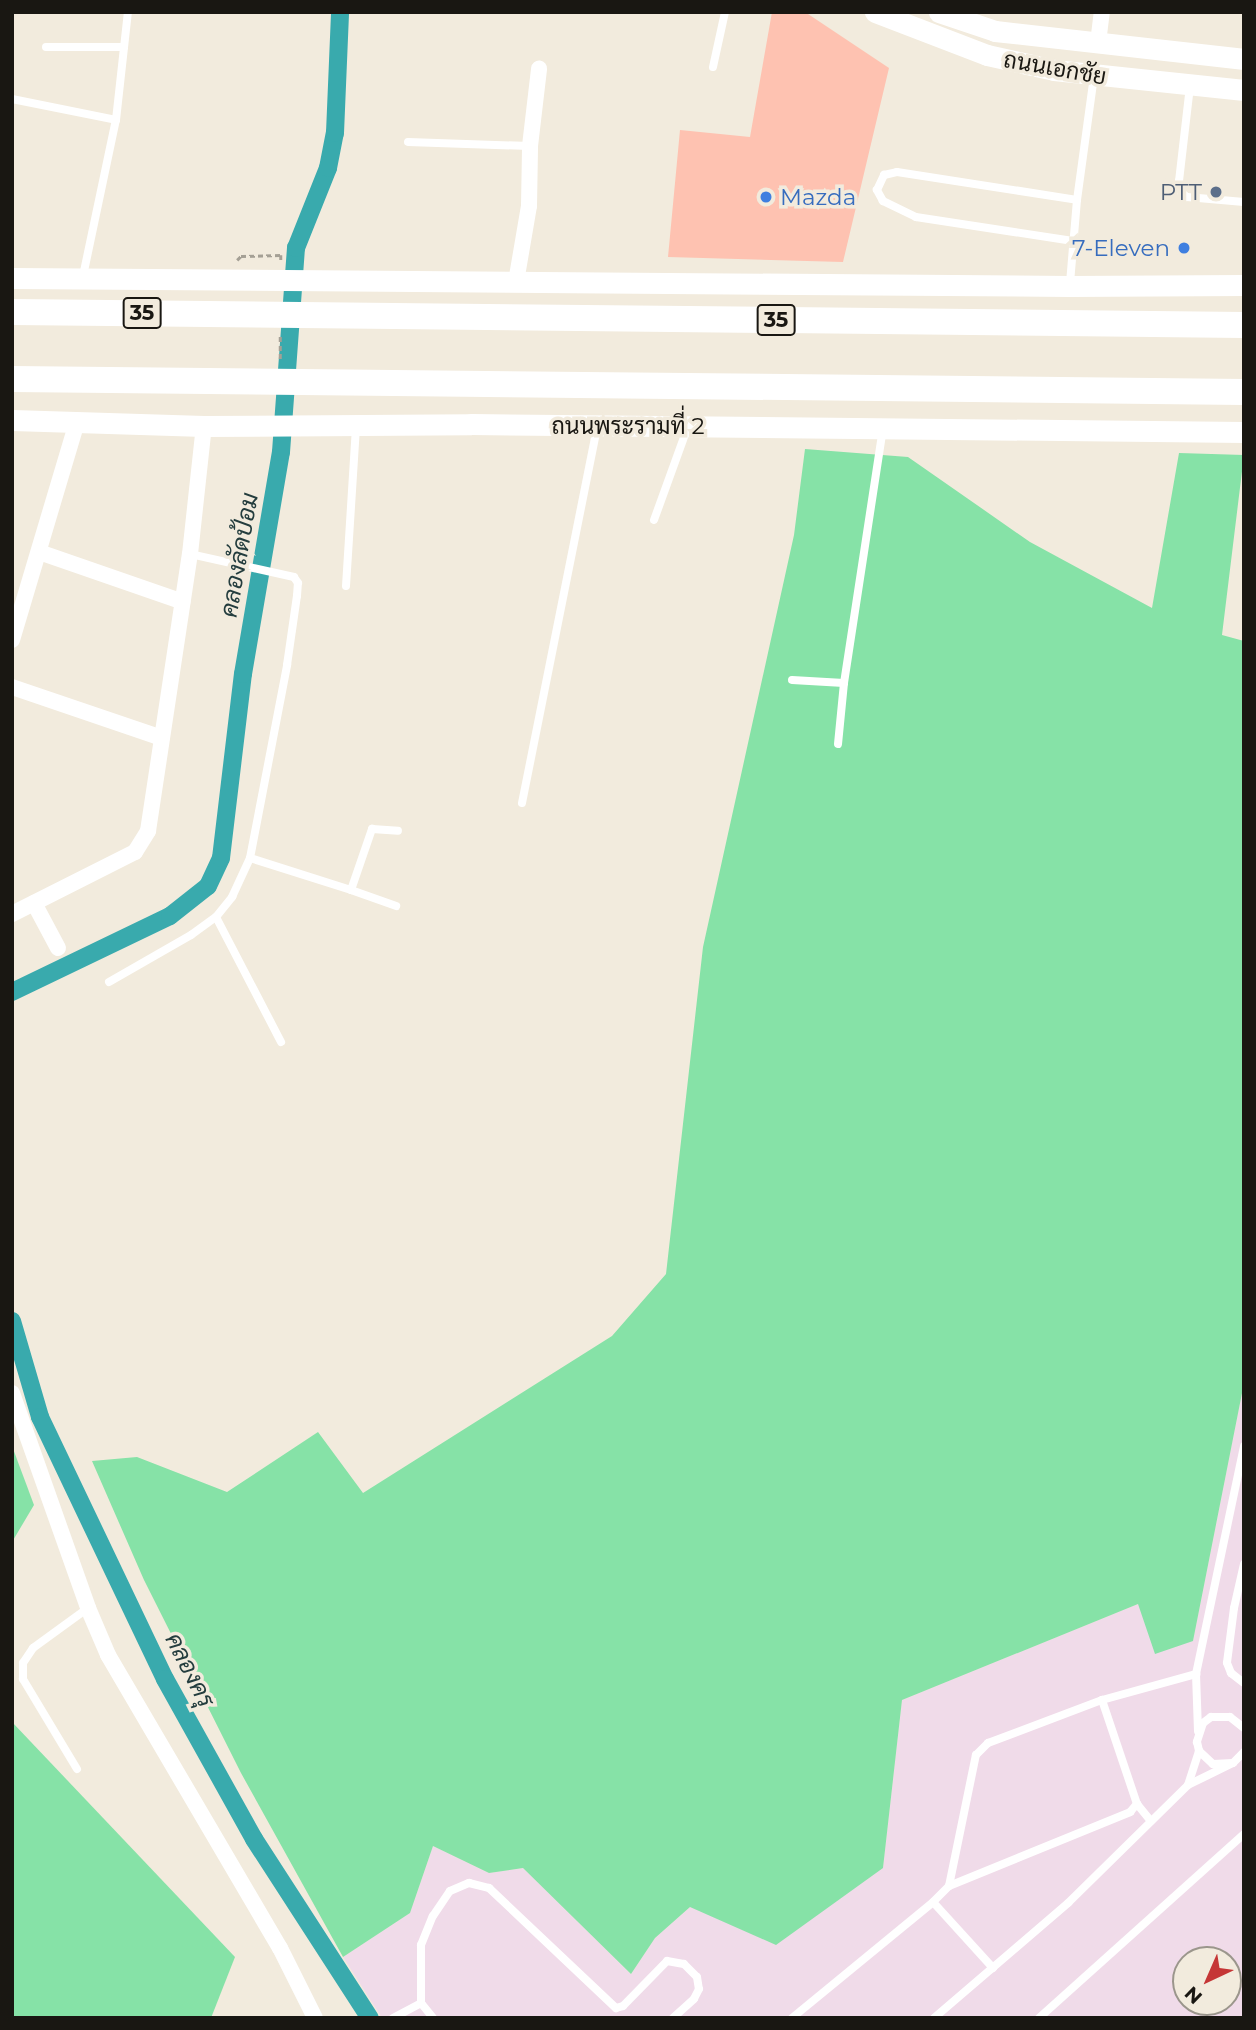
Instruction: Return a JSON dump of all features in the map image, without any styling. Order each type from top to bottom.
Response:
[{"type":"highway","points":[[12,301],[266,317]]},
{"type":"highway","name":"35","points":[[12,312],[266,317],[308,315],[1244,325]]},
{"type":"highway","name":"ถนนพระรามที่ 2","points":[[12,379],[270,373],[311,382],[1244,392]]},
{"type":"main road","name":"ถนนเอกชัย","points":[[875,12],[988,55],[1094,76],[1244,90]]},
{"type":"main road","name":"ถนนเอกชัย","points":[[953,15],[995,31],[1243,56]]},
{"type":"main road","name":"35","points":[[12,278],[277,274],[312,281],[1244,285]]},
{"type":"main road","name":"ถนนพระรามที่ 2","points":[[12,420],[204,426],[687,426],[1244,432]]},
{"type":"street","points":[[1098,43],[1102,12]]},
{"type":"street","points":[[516,282],[529,206],[530,146],[539,69]]},
{"type":"street","points":[[12,640],[77,422]]},
{"type":"street","points":[[12,914],[135,852],[148,831],[190,554],[204,426]]},
{"type":"street","points":[[38,552],[183,602]]},
{"type":"street","points":[[12,687],[162,738]]},
{"type":"street","points":[[34,903],[58,948]]},
{"type":"street","points":[[12,1393],[88,1608],[123,1683],[280,1948],[316,2018]]},
{"type":"lane","points":[[83,279],[116,120],[128,12]]},
{"type":"lane","points":[[713,66],[725,12]]},
{"type":"lane","points":[[46,47],[124,47]]},
{"type":"lane","points":[[1070,286],[1077,200],[1094,76]]},
{"type":"lane","points":[[1190,85],[1180,191],[1187,197],[1244,202]]},
{"type":"lane","points":[[12,99],[116,120]]},
{"type":"lane","points":[[408,142],[530,146]]},
{"type":"lane","points":[[1073,241],[916,216],[883,201],[877,190],[884,175],[897,172],[1077,200]]},
{"type":"lane","points":[[346,586],[356,425]]},
{"type":"lane","points":[[654,520],[687,426]]},
{"type":"lane","points":[[522,803],[597,427]]},
{"type":"lane","points":[[838,744],[844,683],[883,429]]},
{"type":"lane","points":[[109,982],[191,935],[216,917],[232,897],[250,858],[287,665],[297,596],[298,583],[294,577],[190,554]]},
{"type":"lane","points":[[792,680],[844,683]]},
{"type":"lane","points":[[351,890],[372,829],[398,831]]},
{"type":"lane","points":[[250,858],[396,906]]},
{"type":"lane","points":[[216,917],[281,1041]]},
{"type":"lane","points":[[1188,1785],[1199,1751],[1196,1674],[1244,1446]]},
{"type":"lane","points":[[1244,1564],[1234,1608],[1227,1663],[1231,1673],[1244,1684]]},
{"type":"lane","points":[[77,1769],[23,1679],[23,1662],[33,1648],[88,1608]]},
{"type":"lane","points":[[949,1886],[976,1755],[980,1749],[988,1743],[1102,1700],[1196,1674]]},
{"type":"lane","points":[[1102,1700],[1137,1804],[1151,1821]]},
{"type":"lane","points":[[1198,1731],[1203,1723],[1220,1715],[1230,1717],[1244,1728]]},
{"type":"lane","points":[[1199,1751],[1213,1764],[1233,1763]]},
{"type":"lane","points":[[934,2018],[1069,1903],[1188,1785],[1233,1763],[1244,1752]]},
{"type":"lane","points":[[792,2018],[949,1886],[1129,1812],[1137,1804]]},
{"type":"lane","points":[[1039,2018],[1244,1834]]},
{"type":"lane","points":[[433,2018],[421,2003],[421,1945],[433,1916],[450,1891],[469,1882],[489,1888],[615,2008],[623,2006],[667,1961],[684,1964],[697,1977],[699,1989],[694,1999],[673,2018]]},
{"type":"lane","points":[[933,1902],[993,1968]]},
{"type":"lane","points":[[393,2018],[421,2003]]},
{"type":"path","points":[[277,274],[281,254]]},
{"type":"path","points":[[266,317],[270,373]]},
{"type":"shaded area","points":[[1244,1383],[1244,2018],[382,2018],[343,1957],[410,1913],[433,1846],[489,1873],[523,1868],[631,1974],[655,1938],[690,1907],[883,1868],[902,1700],[1138,1604],[1193,1641]]},
{"type":"green space","points":[[805,449],[908,457],[1030,542],[1152,608],[1179,453],[1244,455],[1222,635],[1244,641],[1244,1383],[1193,1641],[1155,1654],[1138,1604],[902,1700],[883,1868],[776,1945],[690,1907],[655,1938],[631,1974],[523,1868],[489,1873],[433,1846],[410,1913],[343,1957],[241,1773],[144,1580],[92,1461],[137,1457],[227,1492],[318,1432],[363,1493],[612,1336],[666,1274],[703,947],[794,535]]},
{"type":"green space","points":[[12,1446],[34,1505],[12,1542]]},
{"type":"green space","points":[[12,1722],[235,1957],[211,2018],[12,2018]]},
{"type":"building","name":"Mazda","points":[[772,12],[805,12],[889,68],[843,262],[668,257],[680,130],[750,137]]},
{"type":"waterway","name":"คลองลัดป้อม","points":[[12,992],[170,916],[208,886],[221,858],[243,674],[281,452],[296,248],[328,168],[335,133],[340,12]]},
{"type":"waterway","name":"คลองครุ","points":[[12,1321],[40,1417],[165,1679],[254,1839],[370,2018]]},
{"type":"place","name":"PTT","points":[[1216,192]]},
{"type":"place","name":"Mazda","points":[[766,197]]},
{"type":"place","name":"7-Eleven","points":[[1184,248]]}]
